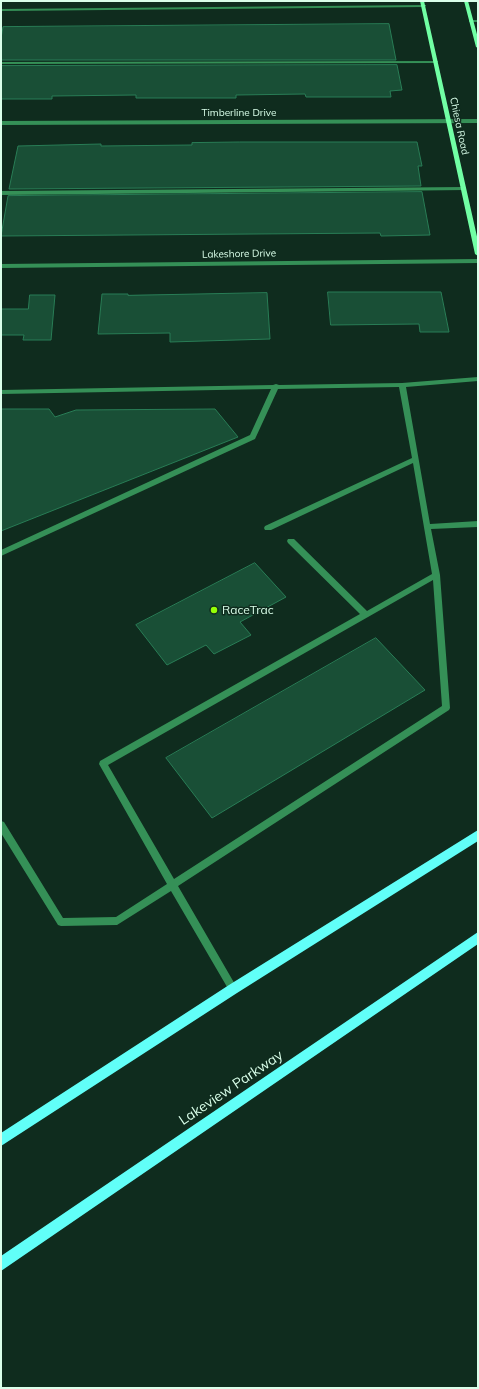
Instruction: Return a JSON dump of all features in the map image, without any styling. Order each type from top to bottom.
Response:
[{"type":"main road","points":[[466,1],[478,47]]},
{"type":"main road","name":"Chiesa Road","points":[[423,4],[478,254]]},
{"type":"main road","points":[[1,1140],[232,989],[478,835]]},
{"type":"main road","name":"Lakeview Parkway","points":[[1,1264],[476,940]]},
{"type":"street","points":[[1,10],[423,4]]},
{"type":"street","points":[[471,21],[478,21]]},
{"type":"street","points":[[1,63],[436,62]]},
{"type":"street","name":"Timberline Drive","points":[[1,123],[478,121]]},
{"type":"street","points":[[1,193],[464,189]]},
{"type":"street","name":"Lakeshore Drive","points":[[1,266],[478,260]]},
{"type":"street","points":[[1,392],[402,385],[478,379]]},
{"type":"street","points":[[1,825],[61,922],[117,921],[446,708],[436,575],[402,385]]},
{"type":"street","points":[[1,553],[253,437],[276,386]]},
{"type":"street","points":[[268,528],[415,459]]},
{"type":"street","points":[[427,527],[478,524]]},
{"type":"street","points":[[291,541],[366,615]]},
{"type":"street","points":[[232,989],[103,764],[436,575]]},
{"type":"building","points":[[389,24],[396,60],[1,60],[1,38],[3,27]]},
{"type":"building","points":[[397,65],[402,90],[390,91],[391,97],[306,97],[305,94],[236,95],[236,98],[136,98],[136,95],[52,96],[52,99],[1,99],[1,66]]},
{"type":"building","points":[[417,142],[422,166],[418,166],[421,186],[9,189],[18,146],[101,144],[101,146],[192,145],[192,143]]},
{"type":"building","points":[[422,192],[430,235],[381,236],[380,233],[1,236],[8,196]]},
{"type":"building","points":[[328,292],[441,292],[449,332],[420,332],[419,324],[331,325]]},
{"type":"building","points":[[267,293],[270,339],[170,342],[170,333],[98,334],[102,294]]},
{"type":"building","points":[[30,295],[55,295],[51,340],[23,340],[24,335],[1,335],[1,309],[28,309]]},
{"type":"building","points":[[1,409],[49,409],[55,417],[76,410],[215,409],[238,437],[1,531]]},
{"type":"building","name":"RaceTrac","points":[[255,563],[286,597],[240,622],[251,635],[214,654],[206,645],[167,665],[136,625]]},
{"type":"building","points":[[376,638],[425,690],[212,818],[166,758]]},
{"type":"place","name":"RaceTrac","points":[[214,610]]}]
